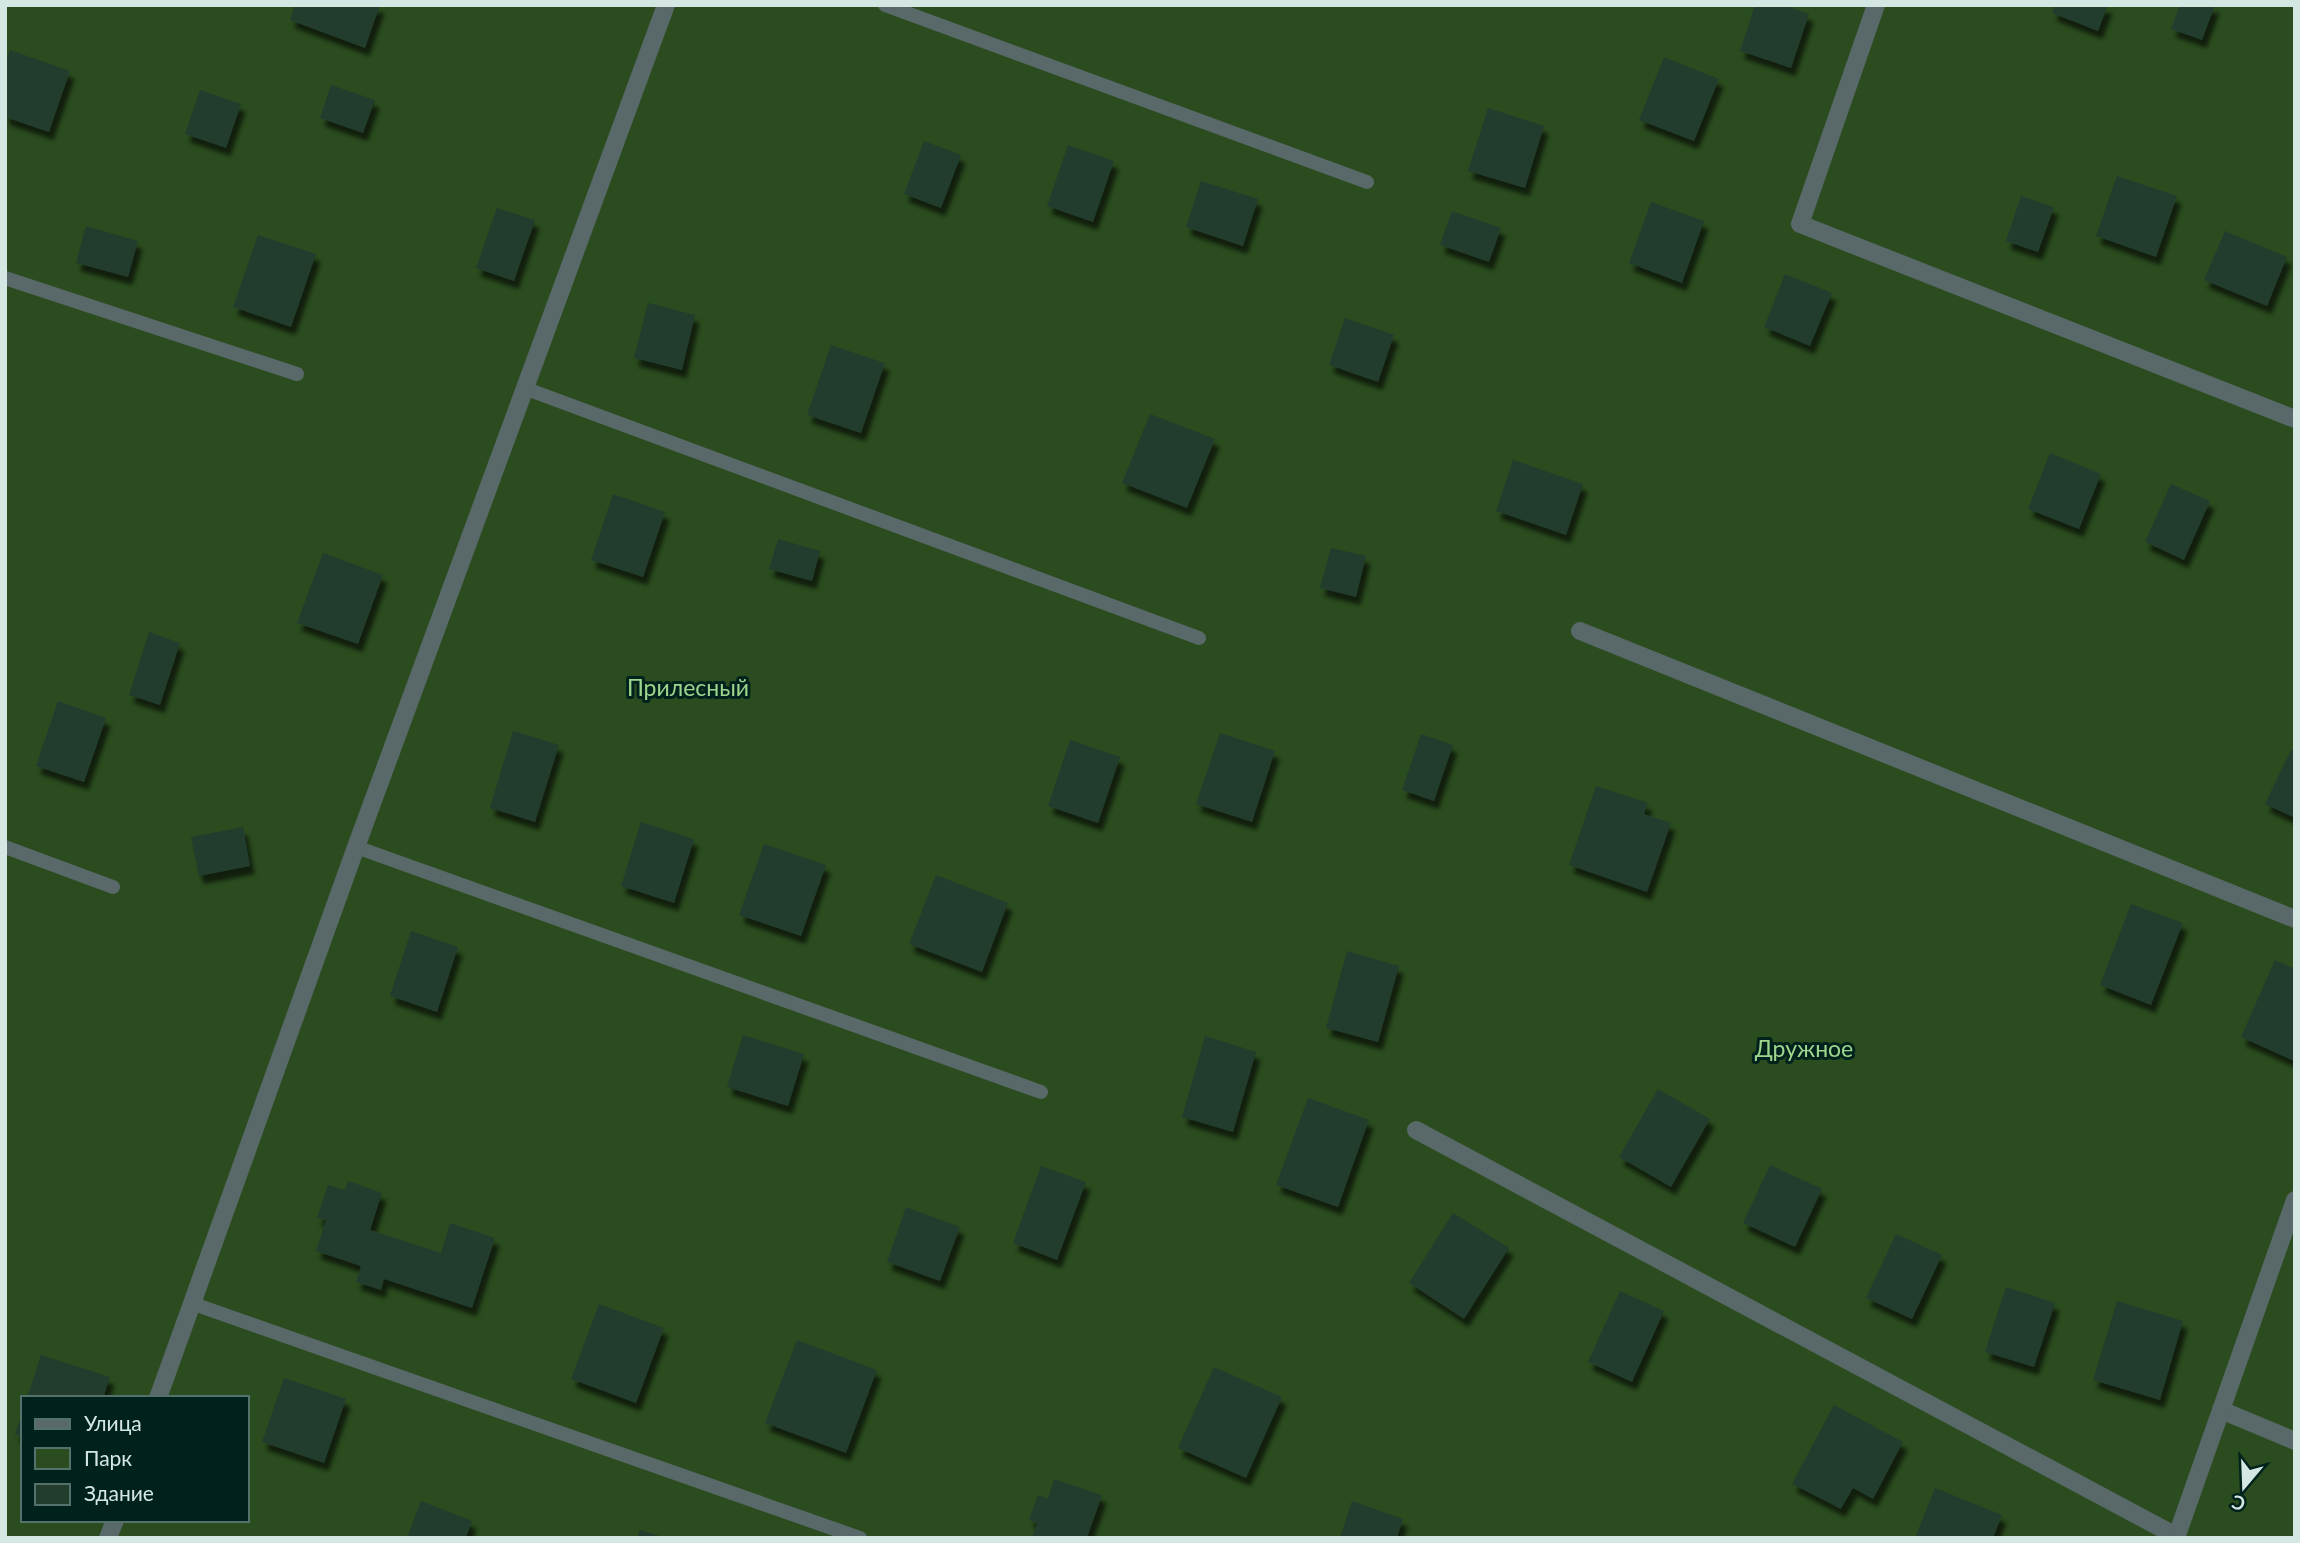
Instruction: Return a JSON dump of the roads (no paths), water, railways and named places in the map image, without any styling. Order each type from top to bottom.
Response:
[{"type":"street","points":[[159,1396],[356,847],[666,5]]},
{"type":"street","points":[[1876,5],[1800,224],[2295,419]]},
{"type":"street","points":[[1580,631],[2295,919]]},
{"type":"street","points":[[1416,1130],[2176,1537],[2295,1200]]},
{"type":"street","points":[[2221,1410],[2295,1441]]},
{"type":"lane","points":[[884,5],[1367,182]]},
{"type":"lane","points":[[5,278],[297,374]]},
{"type":"lane","points":[[524,388],[1199,638]]},
{"type":"lane","points":[[5,847],[113,887]]},
{"type":"lane","points":[[356,847],[1041,1092]]},
{"type":"lane","points":[[191,1303],[860,1538]]},
{"type":"park label","name":"Прилесный","points":[[688,687]]},
{"type":"park label","name":"Дружное","points":[[1804,1048]]}]
